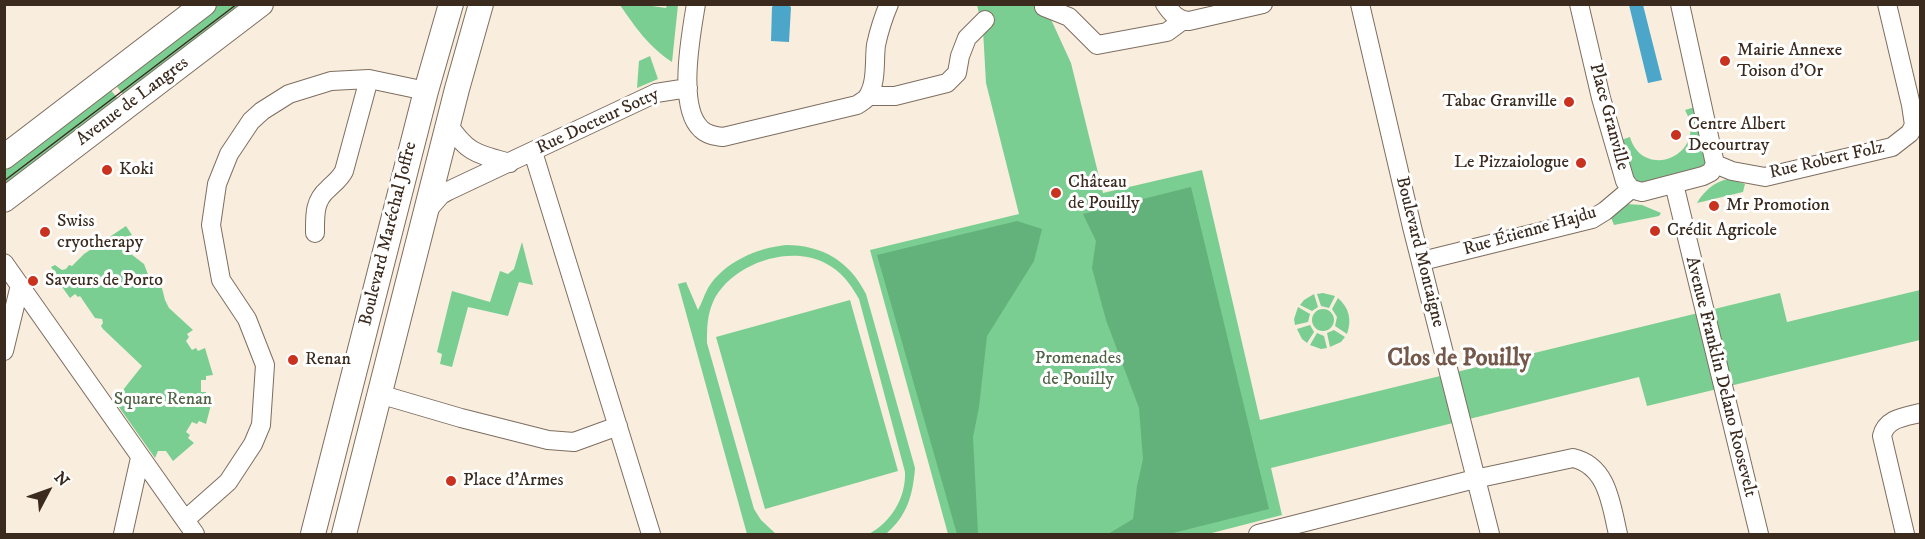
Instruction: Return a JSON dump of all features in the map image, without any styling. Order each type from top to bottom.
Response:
[{"type":"main road","name":"Avenue de Langres","points":[[4,157],[204,4]]},
{"type":"main road","name":"Avenue de Langres","points":[[4,200],[261,4]]},
{"type":"main road","name":"Boulevard Maréchal Joffre","points":[[313,534],[426,91],[451,4]]},
{"type":"main road","name":"Boulevard Maréchal Joffre","points":[[344,534],[454,99],[481,4]]},
{"type":"main road","points":[[426,91],[454,99]]},
{"type":"street","points":[[696,4],[688,88],[690,107],[695,121],[702,130],[723,137],[857,105],[869,96],[873,84],[878,36],[889,4]]},
{"type":"street","points":[[1165,4],[1172,14],[1182,21]]},
{"type":"street","points":[[1044,7],[1069,17],[1097,45],[1167,32],[1182,21],[1200,20],[1263,4]]},
{"type":"street","name":"Boulevard Montaigne","points":[[1360,4],[1383,106],[1490,534]]},
{"type":"street","name":"Place Granville","points":[[1579,4],[1607,119],[1625,181],[1631,189],[1642,192],[1703,177],[1711,172],[1715,164]]},
{"type":"street","points":[[1680,4],[1715,164]]},
{"type":"street","name":"Rue Robert Folz","points":[[1715,164],[1732,171],[1765,177],[1892,147],[1902,141],[1914,125],[1887,4]]},
{"type":"street","points":[[869,96],[895,96],[947,83],[957,73],[960,56],[968,38],[985,20]]},
{"type":"street","points":[[315,233],[316,203],[344,171],[369,79]]},
{"type":"street","points":[[4,263],[190,527],[228,482],[253,444],[261,425],[265,365],[247,320],[221,280],[211,225],[217,184],[229,154],[251,121],[289,93],[331,81],[369,79],[426,91]]},
{"type":"street","name":"Rue Docteur Sotty","points":[[425,214],[441,195],[448,191],[656,93],[688,88]]},
{"type":"street","points":[[448,124],[457,138],[473,153],[510,163]]},
{"type":"street","points":[[533,152],[651,534]]},
{"type":"street","name":"Avenue Franklin Delano Roosevelt","points":[[1674,184],[1759,534]]},
{"type":"street","name":"Rue Étienne Hajdu","points":[[1422,261],[1592,219],[1605,212],[1631,189]]},
{"type":"street","points":[[4,351],[20,285]]},
{"type":"street","points":[[379,394],[548,440],[574,442],[618,426]]},
{"type":"street","points":[[1905,534],[1882,436],[1884,428],[1890,422],[1920,413]]},
{"type":"street","points":[[123,534],[140,458]]},
{"type":"street","points":[[1258,534],[1475,479],[1565,459],[1578,460],[1594,468],[1600,474],[1607,489],[1618,534]]},
{"type":"green space","points":[[211,5],[253,5],[127,100],[112,80]]},
{"type":"green space","points":[[620,5],[666,8],[667,5],[678,5],[672,62],[649,43]]},
{"type":"green space","name":"Promenades de Pouilly","points":[[977,5],[1047,5],[1049,15],[1071,63],[1103,193],[1202,170],[1260,420],[1780,293],[1787,322],[1920,290],[1920,340],[1647,406],[1639,377],[1271,468],[1282,515],[1208,534],[948,534],[870,250],[1019,214],[986,83],[983,30]]},
{"type":"green space","points":[[650,56],[658,79],[637,88],[639,61]]},
{"type":"green space","points":[[106,84],[122,104],[5,194],[5,161]]},
{"type":"green space","points":[[1695,107],[1709,154],[1704,169],[1643,185],[1632,180],[1618,141],[1630,137],[1637,151],[1648,158],[1660,160],[1672,157],[1682,150],[1689,140],[1690,126],[1685,110]]},
{"type":"green space","points":[[1729,179],[1745,184],[1743,192],[1697,203],[1710,187]]},
{"type":"green space","points":[[1191,187],[1269,509],[1169,534],[1108,534],[1133,519],[1143,459],[1139,408],[1106,320],[1092,268],[1096,241],[1083,214]]},
{"type":"green space","points":[[1627,204],[1642,205],[1661,213],[1659,216],[1614,225],[1610,215]]},
{"type":"green space","points":[[1017,221],[1042,229],[1034,261],[987,336],[979,407],[973,437],[978,534],[957,534],[877,255]]},
{"type":"green space","name":"Square Renan","points":[[126,226],[132,235],[125,237],[122,243],[123,248],[144,264],[149,277],[162,288],[169,308],[193,330],[187,334],[189,337],[186,341],[192,350],[196,348],[198,351],[205,348],[213,375],[206,376],[206,380],[201,380],[201,392],[206,392],[206,396],[213,397],[206,424],[199,421],[197,424],[192,422],[186,432],[190,435],[188,438],[194,443],[173,461],[166,451],[158,451],[155,458],[114,400],[124,392],[123,390],[142,366],[103,329],[102,319],[95,318],[80,296],[75,294],[70,298],[52,273],[54,271],[51,267],[55,265],[62,270],[69,265],[72,266],[84,254]]},
{"type":"green space","points":[[522,242],[533,285],[519,282],[508,316],[468,307],[452,367],[440,364],[442,354],[437,352],[452,291],[490,302],[500,271],[508,274],[514,269]]},
{"type":"green space","points":[[786,245],[812,248],[834,258],[852,273],[866,294],[915,468],[908,504],[899,520],[886,534],[869,534],[884,523],[896,508],[903,491],[905,472],[859,299],[845,278],[831,266],[810,258],[794,256],[778,257],[746,268],[721,289],[708,317],[707,343],[754,509],[761,520],[776,534],[747,534],[678,284],[686,282],[698,310],[708,288],[732,264],[764,249]]},
{"type":"green space","points":[[1314,294],[1318,307],[1312,311],[1300,305],[1304,300]]},
{"type":"green space","points":[[1317,294],[1335,296],[1329,308],[1321,306]]},
{"type":"green space","points":[[1338,298],[1348,314],[1347,334],[1335,326],[1337,317],[1332,309]]},
{"type":"green space","points":[[850,300],[898,471],[765,509],[716,337]]},
{"type":"green space","points":[[1298,307],[1310,314],[1308,322],[1295,325],[1294,319]]},
{"type":"green space","points":[[1319,309],[1327,309],[1334,316],[1334,324],[1327,331],[1319,331],[1312,324],[1312,316]]},
{"type":"green space","points":[[1310,325],[1314,332],[1307,343],[1297,329]]},
{"type":"green space","points":[[1334,330],[1345,337],[1341,342],[1330,347],[1327,333]]},
{"type":"green space","points":[[1317,333],[1324,336],[1327,348],[1321,349],[1310,345]]},
{"type":"water","points":[[774,5],[791,7],[789,42],[771,41],[772,7]]},
{"type":"water","points":[[1629,5],[1643,5],[1662,80],[1648,83]]},
{"type":"tram line","points":[[4,181],[237,4]]},
{"type":"place","name":"Mairie Annexe Toison d'Or","points":[[1725,61]]},
{"type":"place","name":"Tabac Granville","points":[[1569,102]]},
{"type":"place","name":"Centre Albert Decourtray","points":[[1676,135]]},
{"type":"place","name":"Le Pizzaiologue","points":[[1581,163]]},
{"type":"place","name":"Koki","points":[[107,170]]},
{"type":"place","name":"Château de Pouilly","points":[[1056,193]]},
{"type":"place","name":"Mr Promotion","points":[[1714,206]]},
{"type":"place","name":"Crédit Agricole","points":[[1655,231]]},
{"type":"place","name":"Swiss cryotherapy","points":[[45,232]]},
{"type":"place","name":"Saveurs de Porto","points":[[33,281]]},
{"type":"place","name":"Renan","points":[[293,360]]},
{"type":"place","name":"Place d'Armes","points":[[451,481]]},
{"type":"district","name":"Clos de Pouilly","points":[[1459,360]]}]
